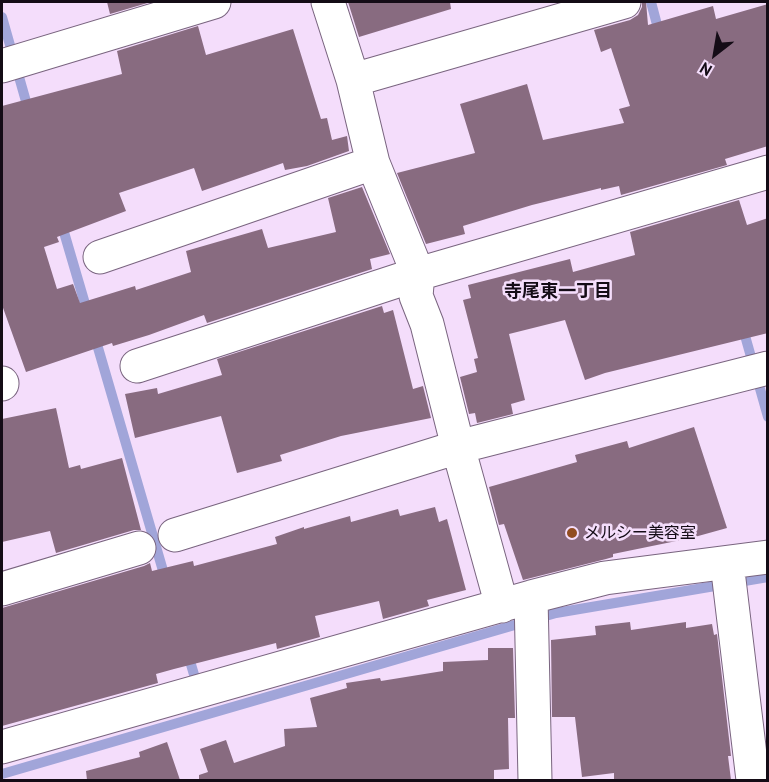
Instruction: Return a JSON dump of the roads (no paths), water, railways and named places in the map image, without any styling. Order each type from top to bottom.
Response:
[{"type":"street","points":[[2,66],[214,2]]},
{"type":"street","points":[[328,2],[353,80],[374,163],[418,274],[416,296],[427,324],[458,447],[516,601],[536,780]]},
{"type":"street","points":[[353,80],[624,2]]},
{"type":"street","points":[[100,257],[374,163]]},
{"type":"street","points":[[137,366],[418,274],[768,172]]},
{"type":"street","points":[[175,535],[458,447],[768,368]]},
{"type":"street","points":[[2,589],[139,548]]},
{"type":"street","points":[[2,747],[516,601],[605,578],[768,557]]},
{"type":"street","points":[[727,563],[753,780]]},
{"type":"waterway","points":[[651,2],[660,36]]},
{"type":"waterway","points":[[2,17],[29,112]]},
{"type":"waterway","points":[[61,222],[88,314]]},
{"type":"waterway","points":[[742,325],[768,417]]},
{"type":"waterway","points":[[94,334],[166,581]]},
{"type":"waterway","points":[[2,774],[556,613],[768,577]]},
{"type":"waterway","points":[[187,651],[198,688]]},
{"type":"place","name":"メルシー美容室","points":[[572,533]]},
{"type":"district","name":"寺尾東一丁目","points":[[558,292]]}]
